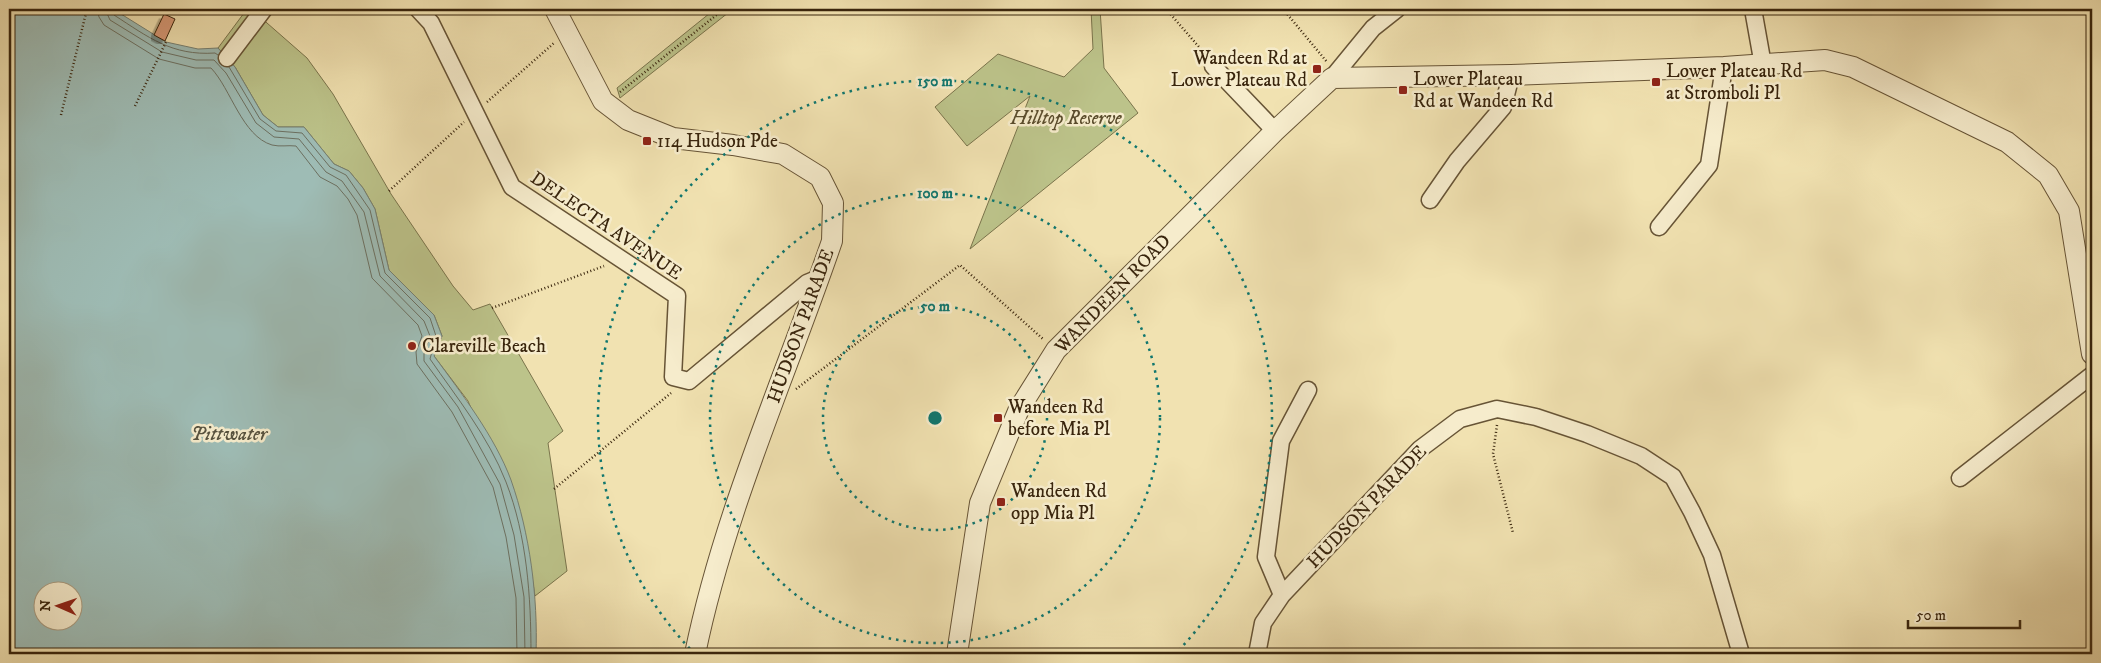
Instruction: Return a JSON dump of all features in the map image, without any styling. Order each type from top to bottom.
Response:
[{"type":"street","points":[[227,58],[264,9]]},
{"type":"street","name":"DELECTA AVENUE","points":[[418,9],[431,23],[512,187],[676,296],[673,377],[678,379]]},
{"type":"street","name":"HUDSON PARADE","points":[[555,9],[604,101],[628,120],[672,138],[733,144],[782,154],[820,177],[833,203],[832,241],[729,528],[702,619],[695,654]]},
{"type":"street","name":"WANDEEN ROAD","points":[[957,654],[980,503],[1019,409],[1056,350],[1275,131],[1335,75],[1374,28],[1397,9]]},
{"type":"street","points":[[1753,9],[1763,65]]},
{"type":"street","points":[[1335,75],[1511,75],[1724,67],[1826,60],[1853,67],[2007,142],[2048,175],[2069,211],[2092,354]]},
{"type":"street","points":[[1214,66],[1275,131]]},
{"type":"street","points":[[1659,227],[1709,165],[1724,67]]},
{"type":"street","points":[[1430,200],[1457,161],[1503,107],[1511,75]]},
{"type":"street","points":[[678,379],[689,381],[807,283],[819,278]]},
{"type":"street","points":[[1960,478],[2092,375]]},
{"type":"street","points":[[1282,595],[1266,557],[1281,441],[1308,390]]},
{"type":"street","name":"HUDSON PARADE","points":[[1257,654],[1263,623],[1282,595],[1420,449],[1460,419],[1499,409],[1536,417],[1587,434],[1641,456],[1673,477],[1712,555],[1741,654]]},
{"type":"path","points":[[61,115],[87,9]]},
{"type":"path","points":[[604,101],[619,93],[724,9]]},
{"type":"path","points":[[1166,9],[1214,66]]},
{"type":"path","points":[[1284,9],[1335,75]]},
{"type":"path","points":[[135,106],[166,42]]},
{"type":"path","points":[[492,308],[622,260]]},
{"type":"path","points":[[795,390],[960,265],[1056,350]]},
{"type":"path","points":[[554,489],[673,392],[678,379]]},
{"type":"path","points":[[1499,409],[1493,454],[1513,533]]},
{"type":"green space","points":[[247,9],[251,9],[307,58],[333,94],[391,194],[453,286],[473,310],[490,304],[563,431],[548,443],[567,571],[535,596],[525,533],[468,401],[434,356],[442,336],[434,315],[389,270],[375,209],[363,188],[349,171],[334,164],[304,127],[278,127],[263,115],[235,67],[218,48]]},
{"type":"green space","points":[[715,9],[733,9],[620,98],[617,88]]},
{"type":"green space","name":"Hilltop Reserve","points":[[1091,9],[1100,9],[1104,68],[1138,113],[970,249],[1030,96],[967,146],[935,107],[998,54],[1064,77],[1093,49]]},
{"type":"water","name":"Pittwater","points":[[9,9],[113,9],[166,42],[198,49],[218,48],[235,67],[263,115],[278,127],[304,127],[334,164],[349,171],[363,188],[375,209],[389,270],[434,315],[442,336],[434,356],[487,432],[511,480],[528,544],[536,610],[536,654],[9,654]]},
{"type":"building","points":[[164,14],[175,19],[165,41],[154,35]]},
{"type":"place","name":"Wandeen Rd at Lower Plateau Rd","points":[[1317,69]]},
{"type":"place","name":"Lower Plateau Rd at Stromboli Pl","points":[[1656,82]]},
{"type":"place","name":"Lower Plateau Rd at Wandeen Rd","points":[[1403,90]]},
{"type":"place","name":"114 Hudson Pde","points":[[647,141]]},
{"type":"place","name":"Clareville Beach","points":[[412,346]]},
{"type":"place","name":"Wandeen Rd before Mia Pl","points":[[998,418]]},
{"type":"place","name":"Wandeen Rd opp Mia Pl","points":[[1001,502]]}]
